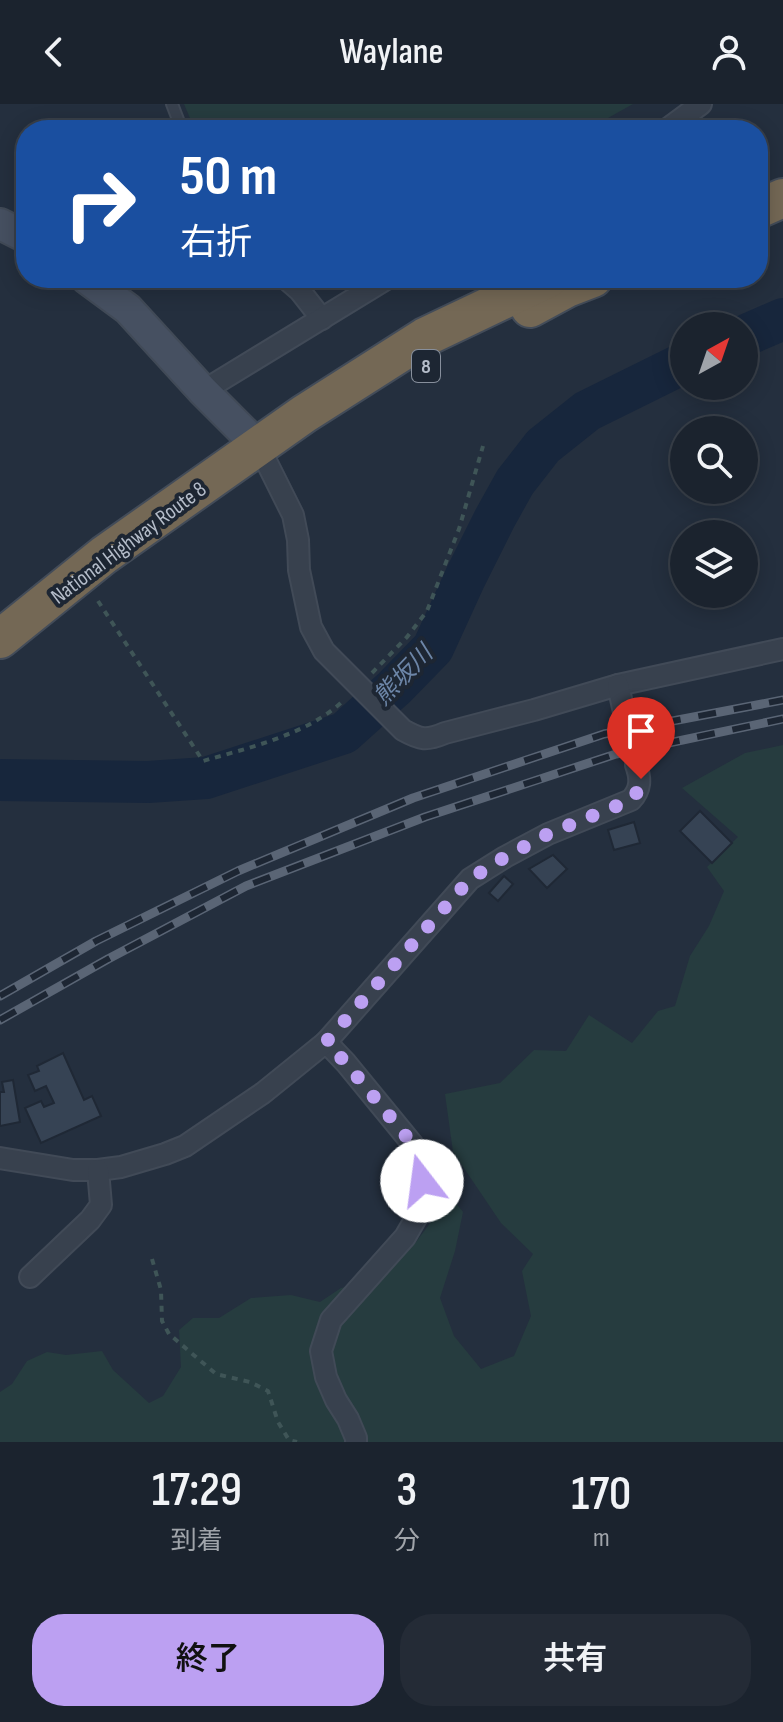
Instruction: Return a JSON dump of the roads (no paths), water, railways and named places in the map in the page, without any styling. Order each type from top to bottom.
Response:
[{"type":"highway","name":"National Highway Route 8","points":[[0,639],[104,555],[304,414],[425,337],[528,288]]},
{"type":"highway","name":"National Highway Route 8","points":[[259,447],[307,438],[416,372],[567,288]]},
{"type":"street","points":[[678,120],[697,105]]},
{"type":"street","points":[[100,288],[128,309],[259,447],[293,515],[299,570],[311,627],[324,651],[403,730],[419,739],[618,685],[783,649]]},
{"type":"street","points":[[297,288],[322,319]]},
{"type":"street","points":[[203,391],[372,288]]},
{"type":"street","points":[[618,685],[625,717]]},
{"type":"street","points":[[0,1158],[73,1170],[98,1170],[121,1167],[185,1146],[263,1093],[326,1042],[470,879],[548,834],[631,800],[641,779],[636,765]]},
{"type":"street","points":[[326,1042],[414,1146],[423,1164],[423,1206],[414,1224],[331,1320],[321,1351],[326,1377],[356,1442]]},
{"type":"street","points":[[30,1277],[90,1220],[101,1205],[98,1170]]},
{"type":"waterway","name":"熊坂川","points":[[758,330],[783,319]]},
{"type":"waterway","name":"熊坂川","points":[[0,780],[148,782],[206,778],[344,733],[433,648],[495,518],[515,482],[543,446],[587,411],[670,370]]},
{"type":"tunnel","points":[[625,717],[636,765]]},
{"type":"railway","points":[[0,996],[96,941],[238,871],[413,798],[604,734],[783,700]]},
{"type":"railway","points":[[0,1020],[246,886],[425,817],[616,754],[783,719]]}]
